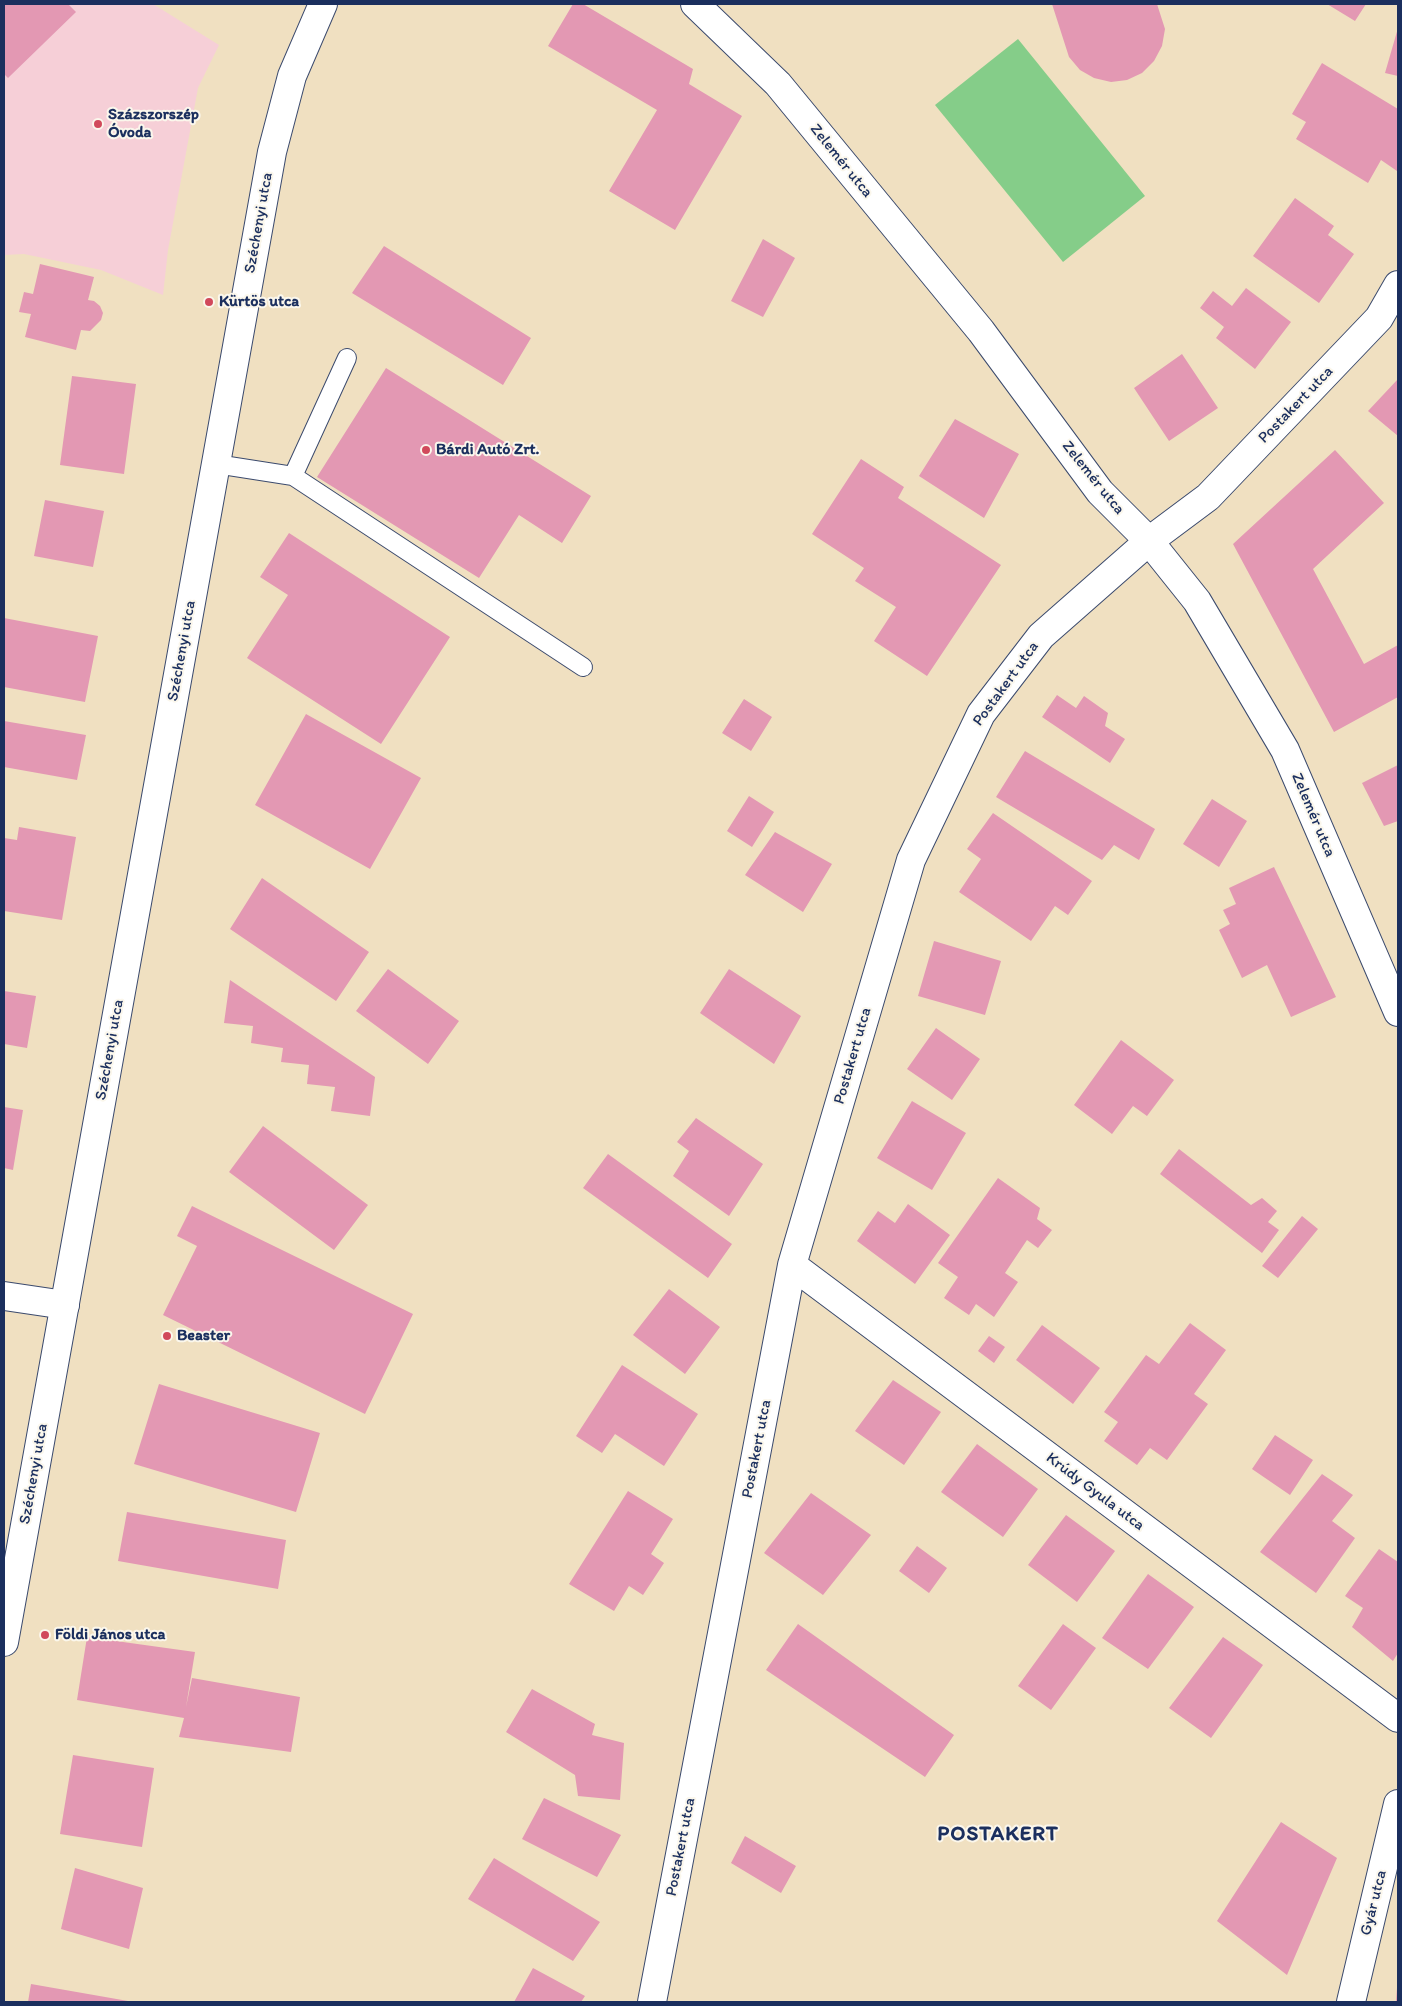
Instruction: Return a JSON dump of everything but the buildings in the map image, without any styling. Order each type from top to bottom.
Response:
[{"type":"street","name":"Széchenyi utca","points":[[4,1642],[272,152],[292,76],[323,4]]},
{"type":"street","name":"Zelemér utca","points":[[695,4],[778,84],[981,331],[1100,492],[1149,542],[1197,601],[1285,750],[1398,1012]]},
{"type":"street","name":"Postakert utca","points":[[652,2002],[792,1265],[911,860],[981,714],[1041,636],[1149,542],[1208,498],[1380,318],[1398,285]]},
{"type":"street","name":"Krúdy Gyula utca","points":[[792,1265],[1398,1718]]},
{"type":"street","points":[[4,1296],[64,1305]]},
{"type":"street","name":"Gyár utca","points":[[1351,2002],[1398,1804]]},
{"type":"lane","points":[[293,476],[347,358]]},
{"type":"lane","points":[[216,464],[293,476],[583,667]]},
{"type":"shaded area","name":"Százszorszép Óvoda","points":[[4,4],[153,4],[219,45],[198,88],[168,250],[163,295],[101,270],[24,254],[4,255]]},
{"type":"green space","points":[[1018,39],[1145,196],[1063,262],[935,105]]},
{"type":"place","name":"Százszorszép Óvoda","points":[[98,124]]},
{"type":"place","name":"Kürtös utca","points":[[209,302]]},
{"type":"place","name":"Bárdi Autó Zrt.","points":[[426,450]]},
{"type":"place","name":"Beaster","points":[[167,1336]]},
{"type":"place","name":"Földi János utca","points":[[45,1635]]},
{"type":"district","name":"POSTAKERT","points":[[998,1835]]}]
